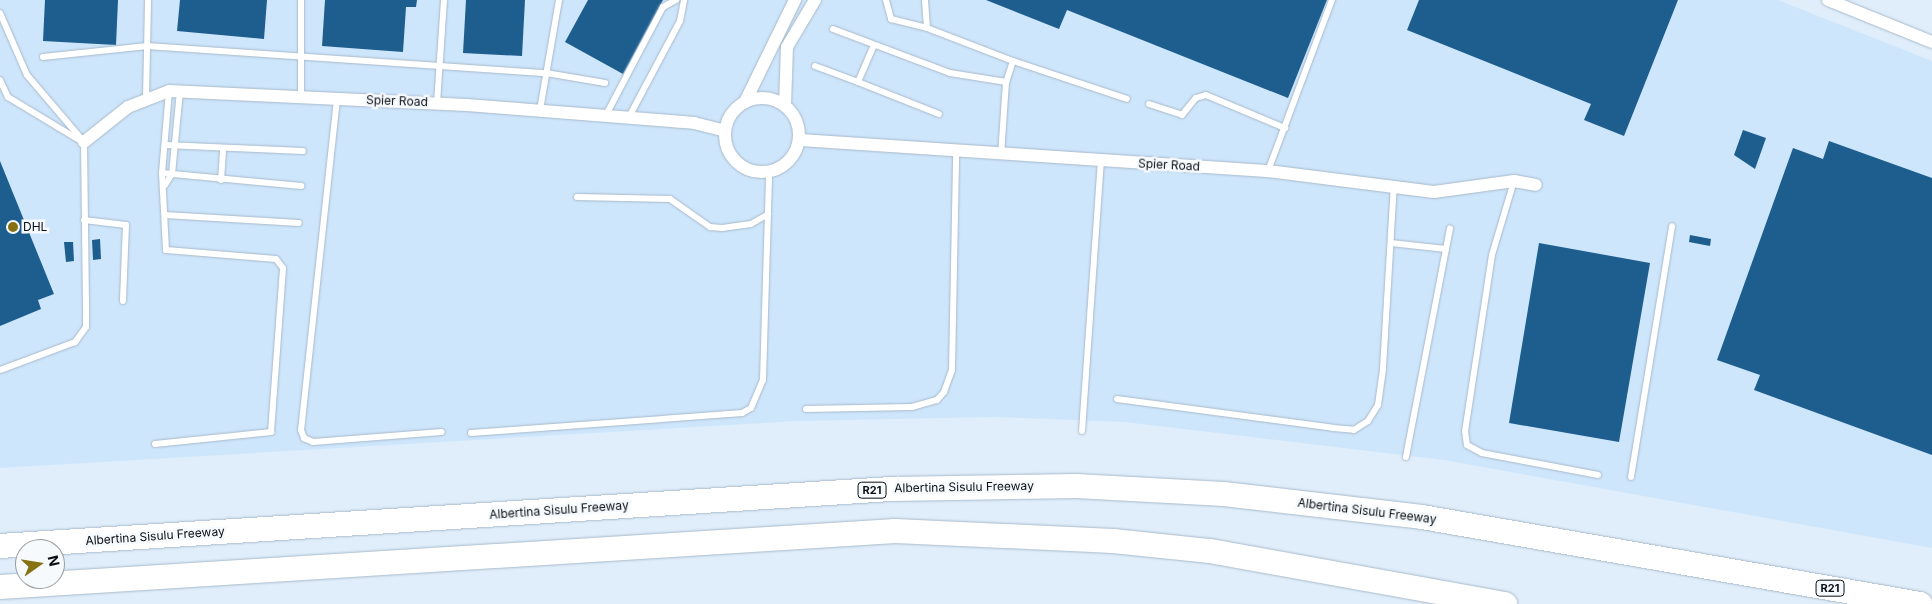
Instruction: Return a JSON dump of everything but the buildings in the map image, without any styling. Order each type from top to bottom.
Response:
[{"type":"highway","name":"Albertina Sisulu Freeway","points":[[0,546],[892,489],[1076,486],[1224,494],[1422,517],[1920,604]]},
{"type":"highway","points":[[0,587],[895,531],[1104,540],[1210,551],[1505,604]]},
{"type":"street","points":[[745,102],[765,98],[785,106],[796,121],[799,140],[789,161],[769,172],[746,169],[736,163],[726,142],[725,131],[728,119],[745,102],[795,0]]},
{"type":"street","points":[[785,106],[787,47],[815,0]]},
{"type":"street","points":[[1828,0],[1932,42]]},
{"type":"street","name":"Spier Road","points":[[84,142],[146,98],[175,91],[437,103],[540,110],[694,123],[725,131]]},
{"type":"street","name":"Spier Road","points":[[799,140],[1001,155],[1268,171],[1395,184],[1434,192],[1514,181],[1536,185]]},
{"type":"lane","points":[[146,98],[148,0]]},
{"type":"lane","points":[[301,0],[301,96]]},
{"type":"lane","points":[[437,103],[444,0]]},
{"type":"lane","points":[[540,110],[559,0]]},
{"type":"lane","points":[[606,115],[663,7],[676,0]]},
{"type":"lane","points":[[629,117],[680,21],[684,0]]},
{"type":"lane","points":[[886,0],[890,18],[928,28],[1013,61],[1127,99]]},
{"type":"lane","points":[[925,0],[928,28]]},
{"type":"lane","points":[[1268,171],[1332,0]]},
{"type":"lane","points":[[0,13],[28,75],[84,142],[86,317],[82,335],[63,348],[0,370]]},
{"type":"lane","points":[[833,29],[950,74],[1006,82]]},
{"type":"lane","points":[[858,82],[874,44]]},
{"type":"lane","points":[[43,57],[147,46],[546,73],[605,83]]},
{"type":"lane","points":[[1001,155],[1006,82],[1013,61]]},
{"type":"lane","points":[[815,66],[939,114]]},
{"type":"lane","points":[[0,80],[8,97],[84,142]]},
{"type":"lane","points":[[154,444],[271,432],[283,268],[276,259],[170,253],[165,245],[165,185],[162,173],[164,145],[175,91]]},
{"type":"lane","points":[[165,185],[172,174],[175,146],[175,91]]},
{"type":"lane","points":[[1149,104],[1182,115],[1196,98],[1206,96],[1285,128]]},
{"type":"lane","points":[[337,99],[301,430],[304,438],[312,442],[442,432]]},
{"type":"lane","points":[[164,145],[303,151]]},
{"type":"lane","points":[[221,180],[223,149]]},
{"type":"lane","points":[[806,409],[912,407],[937,400],[944,392],[952,370],[956,152]]},
{"type":"lane","points":[[1082,431],[1101,161]]},
{"type":"lane","points":[[471,433],[742,412],[751,408],[763,380],[769,172]]},
{"type":"lane","points":[[162,173],[301,186]]},
{"type":"lane","points":[[1514,181],[1492,255],[1465,431],[1467,445],[1482,453],[1598,475]]},
{"type":"lane","points":[[1117,399],[1354,430],[1368,421],[1378,405],[1395,184]]},
{"type":"lane","points":[[577,197],[670,198],[710,227],[722,228],[751,224],[768,214]]},
{"type":"lane","points":[[165,215],[299,223]]},
{"type":"lane","points":[[84,220],[126,225],[122,301]]},
{"type":"lane","points":[[1631,477],[1672,226]]},
{"type":"lane","points":[[1406,457],[1450,228]]},
{"type":"lane","points":[[1391,243],[1446,249]]},
{"type":"shaded area","points":[[0,0],[1778,0],[1932,61],[1932,548],[1444,460],[1124,422],[995,417],[798,421],[0,468]]},
{"type":"place","name":"DHL","points":[[13,227]]}]
